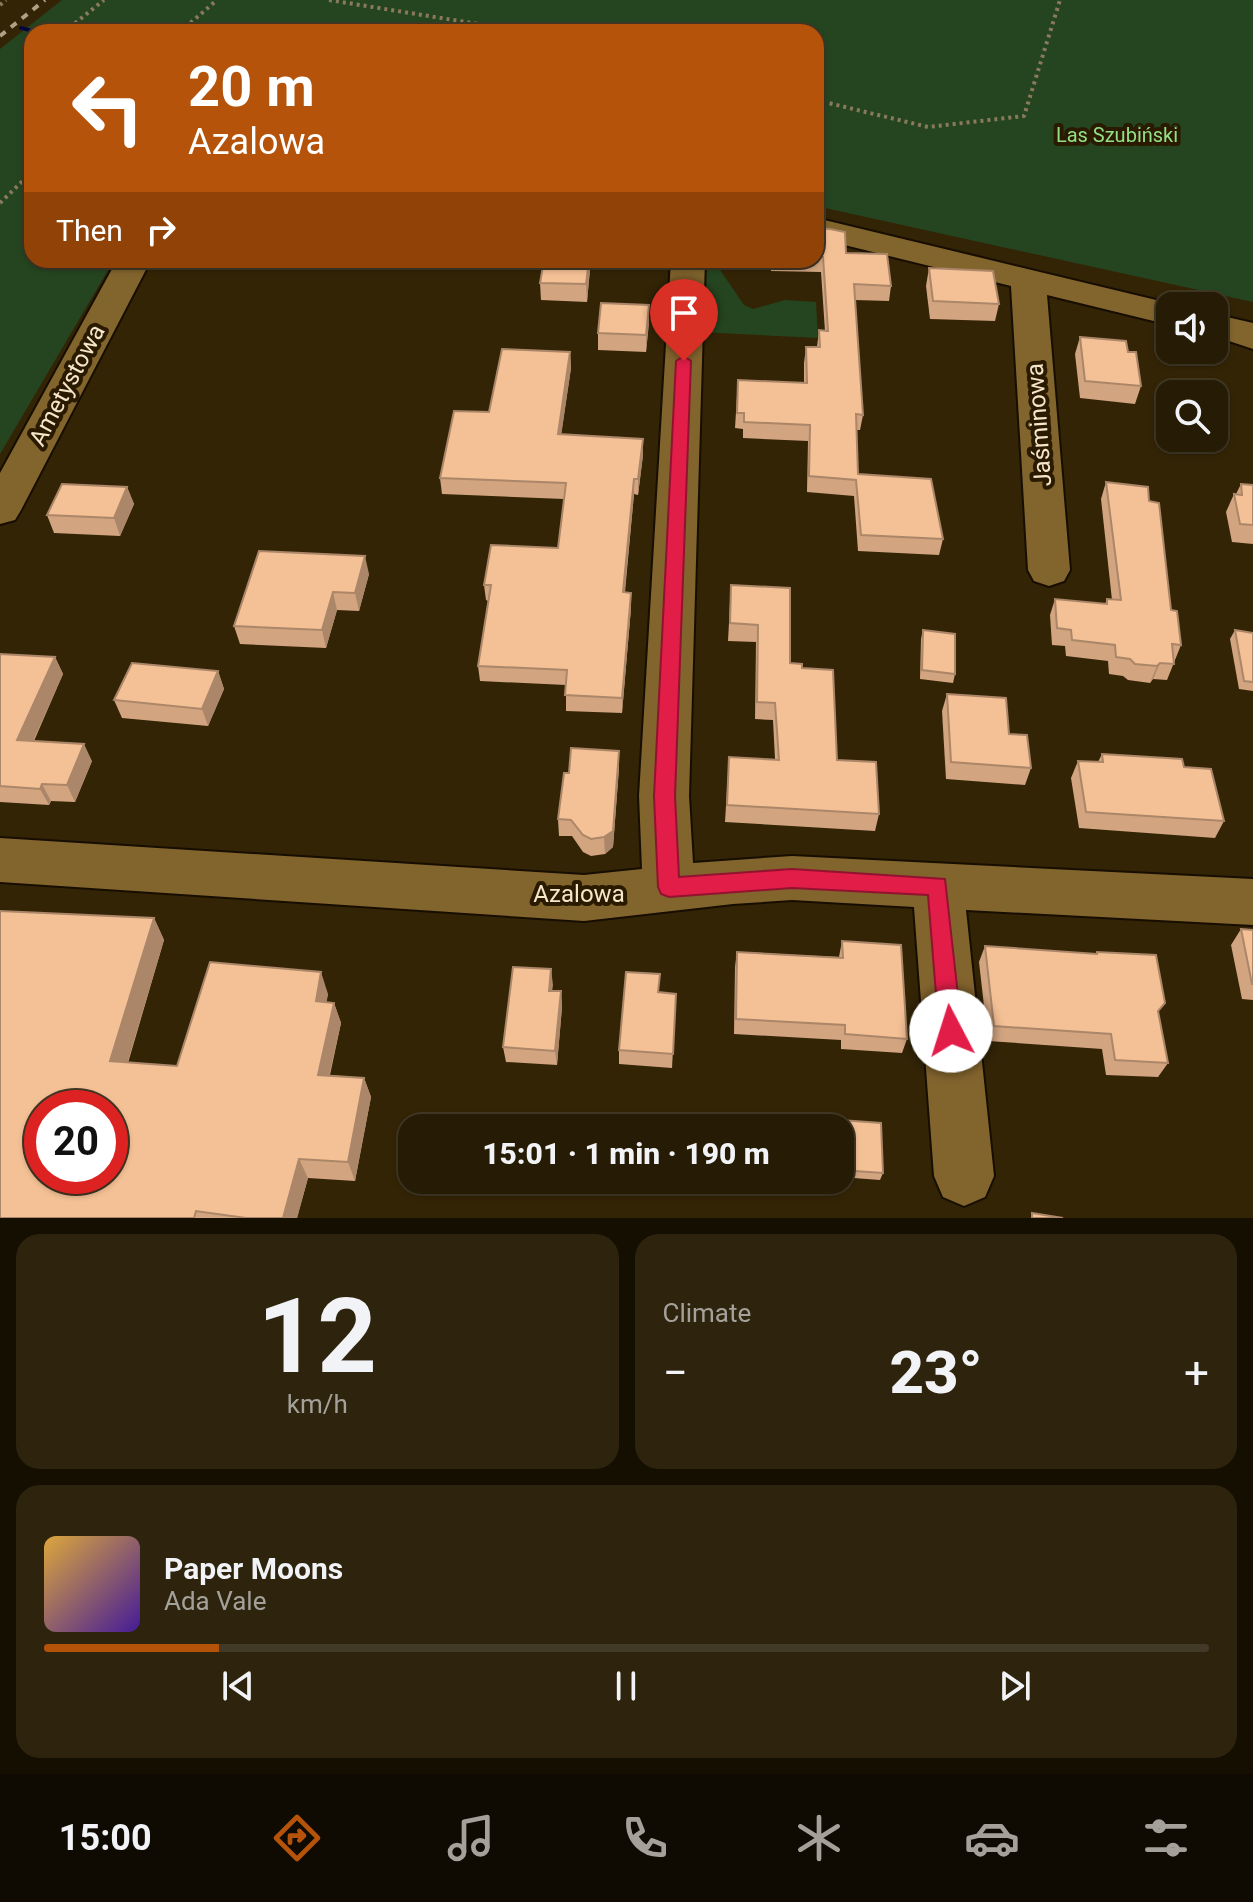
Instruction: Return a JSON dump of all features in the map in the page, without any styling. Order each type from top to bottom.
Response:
[{"type":"street","points":[[824,230],[1156,311]]},
{"type":"street","name":"Ametystowa","points":[[0,510],[130,268]]},
{"type":"street","points":[[669,887],[664,796],[688,268]]},
{"type":"street","name":"Jaśminowa","points":[[1028,281],[1049,570]]},
{"type":"street","points":[[1228,328],[1253,338]]},
{"type":"street","name":"Azalowa","points":[[0,860],[584,898],[626,896],[669,887],[792,878],[1253,902]]},
{"type":"street","points":[[938,886],[964,1176]]},
{"type":"path","points":[[0,5],[6,0]]},
{"type":"path","points":[[74,24],[104,0]]},
{"type":"path","points":[[189,24],[217,0]]},
{"type":"path","points":[[329,0],[478,24]]},
{"type":"path","points":[[824,102],[928,127],[1024,116],[1060,0]]},
{"type":"path","points":[[0,203],[24,180]]},
{"type":"green space","name":"Las Szubiński","points":[[62,0],[1253,0],[1253,302],[1228,297],[1228,292],[1207,292],[824,208],[824,24],[32,24]]},
{"type":"green space","name":"Las Szubiński","points":[[24,30],[24,268],[109,268],[0,454],[0,49]]},
{"type":"green space","points":[[703,268],[719,268],[744,305],[753,309],[785,300],[816,302],[818,338],[699,332]]},
{"type":"building","points":[[824,229],[845,232],[846,253],[887,254],[891,286],[854,284],[863,415],[856,414],[858,474],[931,479],[943,539],[861,535],[856,480],[809,476],[810,425],[744,422],[744,413],[737,413],[738,380],[807,383],[806,347],[820,347],[819,330],[828,331]]},
{"type":"building","points":[[543,268],[588,268],[586,284],[540,283]]},
{"type":"building","points":[[929,268],[993,271],[999,304],[933,301]]},
{"type":"building","points":[[601,303],[649,305],[646,335],[598,333]]},
{"type":"building","points":[[1080,337],[1126,341],[1128,352],[1136,352],[1141,386],[1085,381]]},
{"type":"building","points":[[502,349],[570,352],[558,434],[643,439],[638,479],[634,479],[623,592],[631,593],[622,698],[565,695],[567,670],[478,666],[491,585],[484,585],[491,545],[558,548],[566,483],[440,478],[454,411],[489,412]]},
{"type":"building","points":[[1106,482],[1148,487],[1149,501],[1159,503],[1171,610],[1177,611],[1181,645],[1172,644],[1174,664],[1135,664],[1130,659],[1116,657],[1115,645],[1072,640],[1071,630],[1057,628],[1055,599],[1107,604],[1107,599],[1121,600]]},
{"type":"building","points":[[62,484],[127,487],[114,518],[47,515]]},
{"type":"building","points":[[1241,484],[1253,485],[1253,525],[1240,524],[1234,494],[1242,495]]},
{"type":"building","points":[[259,551],[365,556],[355,593],[333,592],[322,630],[234,626]]},
{"type":"building","points":[[731,585],[790,588],[790,663],[802,664],[802,668],[833,670],[837,760],[876,762],[879,814],[727,805],[729,757],[779,760],[775,703],[757,702],[758,625],[730,623]]},
{"type":"building","points":[[923,630],[955,634],[955,674],[922,670]]},
{"type":"building","points":[[1235,630],[1253,633],[1253,682],[1244,681]]},
{"type":"building","points":[[0,654],[55,657],[17,740],[84,744],[67,785],[42,784],[40,789],[0,786]]},
{"type":"building","points":[[132,663],[218,671],[202,709],[114,700]]},
{"type":"building","points":[[947,694],[1006,698],[1009,734],[1027,735],[1031,768],[951,762]]},
{"type":"building","points":[[571,748],[619,751],[613,831],[604,837],[591,839],[583,835],[571,820],[558,819],[564,773],[569,773]]},
{"type":"building","points":[[1102,754],[1182,759],[1184,767],[1211,769],[1224,821],[1086,812],[1078,761],[1103,762]]},
{"type":"building","points":[[0,911],[154,918],[110,1061],[177,1066],[210,962],[321,972],[316,1001],[334,1003],[318,1075],[364,1078],[348,1162],[299,1159],[283,1218],[246,1218],[196,1211],[194,1218],[0,1218]]},
{"type":"building","points":[[1241,929],[1253,930],[1253,984],[1252,984]]},
{"type":"building","points":[[842,941],[901,945],[907,1039],[845,1034],[845,1025],[736,1019],[737,952],[843,958]]},
{"type":"building","points":[[985,946],[1156,955],[1165,1003],[1158,1011],[1168,1063],[1115,1060],[1111,1034],[994,1026]]},
{"type":"building","points":[[513,967],[551,969],[549,991],[561,991],[555,1051],[503,1047]]},
{"type":"building","points":[[626,972],[660,974],[658,992],[676,994],[673,1054],[619,1050]]},
{"type":"building","points":[[854,1121],[881,1123],[883,1173],[854,1171]]},
{"type":"building","points":[[1032,1213],[1063,1218],[1032,1218]]},
{"type":"railway","points":[[0,36],[45,0]]},
{"type":"route","points":[[684,361],[664,796],[669,887],[792,878],[938,886],[951,1031]]}]
